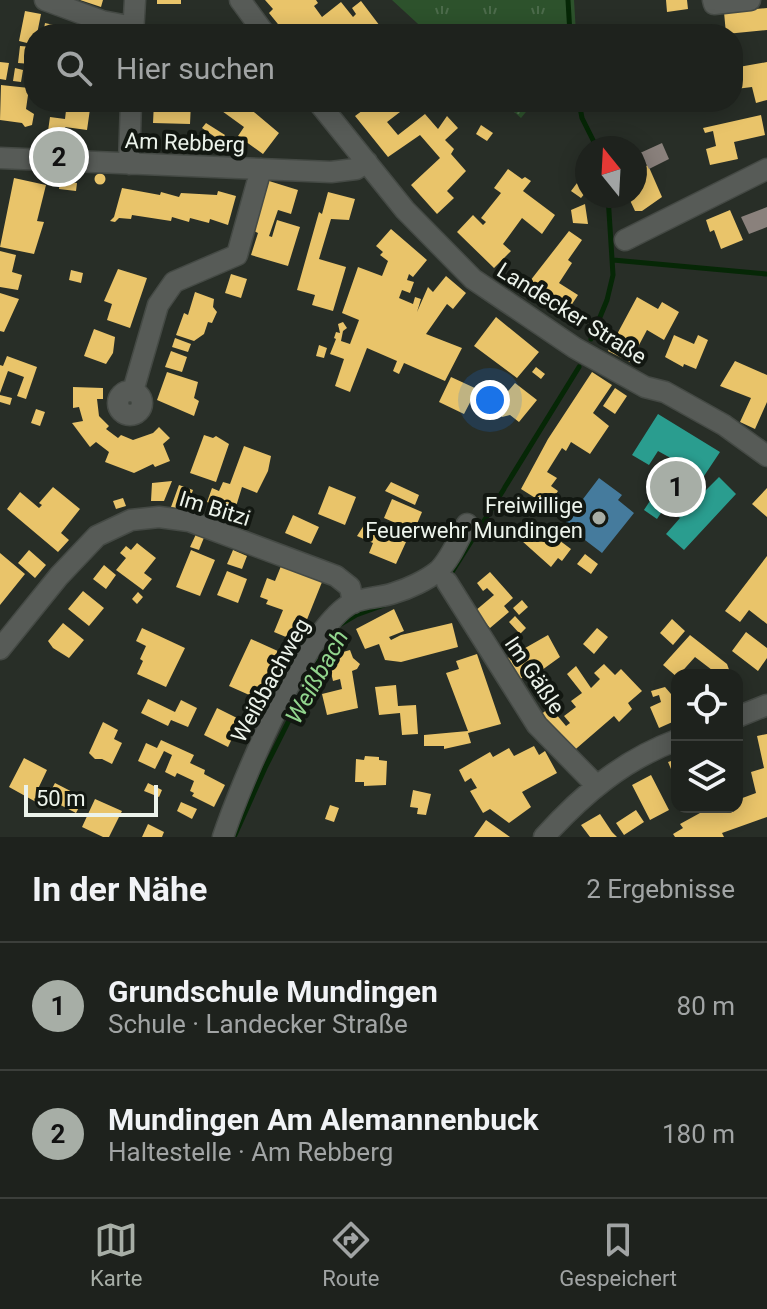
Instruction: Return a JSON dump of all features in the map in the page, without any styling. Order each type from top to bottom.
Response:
[{"type":"street","points":[[45,0],[112,24]]},
{"type":"street","points":[[133,24],[135,0]]},
{"type":"street","points":[[240,0],[258,24]]},
{"type":"street","points":[[713,0],[714,4],[750,0]]},
{"type":"street","points":[[129,164],[131,112]]},
{"type":"street","name":"Landecker Straße","points":[[326,112],[405,210],[473,279],[575,348],[645,387],[665,392],[724,425],[767,456]]},
{"type":"street","name":"Am Rebberg","points":[[0,158],[331,172],[356,169],[367,162]]},
{"type":"street","points":[[133,391],[158,305],[174,282],[237,255],[261,169]]},
{"type":"street","points":[[625,240],[767,169]]},
{"type":"street","name":"Im Bitzi","points":[[0,649],[59,576],[97,536],[113,527],[145,518],[189,521],[336,576],[350,587],[353,603]]},
{"type":"street","name":"Weißbachweg","points":[[223,837],[234,806],[290,686],[330,621],[353,603],[395,593],[439,570],[467,524]]},
{"type":"street","name":"Im Gäßle","points":[[447,582],[537,725],[596,785]]},
{"type":"street","points":[[743,715],[767,705]]},
{"type":"street","points":[[544,837],[596,785],[633,760],[675,741]]},
{"type":"green space","points":[[392,0],[574,0],[575,24],[418,24]]},
{"type":"building: Wohnen","points":[[80,0],[103,0],[101,7]]},
{"type":"building: Wohnen","points":[[157,0],[181,0],[181,4],[157,4]]},
{"type":"building: Wohnen","points":[[265,0],[316,0],[318,3],[314,6],[322,17],[341,2],[353,17],[356,14],[352,8],[361,1],[378,24],[278,24],[269,13],[273,9]]},
{"type":"building: Wohnen","points":[[666,0],[687,0],[688,9],[667,12]]},
{"type":"building: Wohnen","points":[[767,8],[767,30],[743,32],[743,24],[725,24],[724,12]]},
{"type":"building: Wohnen","points":[[25,11],[41,14],[39,24],[24,24],[24,42],[19,41]]},
{"type":"building: Wohnen","points":[[20,46],[24,46],[24,63],[18,63]]},
{"type":"building: Wohnen","points":[[0,62],[9,63],[6,80],[0,79]]},
{"type":"building: Wohnen","points":[[767,62],[767,100],[756,103],[752,87],[743,88],[743,66]]},
{"type":"building: Wohnen","points":[[15,68],[23,70],[21,82],[13,81]]},
{"type":"building: Wohnen","points":[[1,85],[24,87],[24,112],[34,114],[32,125],[25,127],[22,123],[0,120]]},
{"type":"building: Wohnen","points":[[66,112],[90,112],[87,130],[65,127],[64,134],[48,131],[50,117],[65,119]]},
{"type":"building: Wohnen","points":[[154,112],[191,112],[190,124],[153,123]]},
{"type":"building: Wohnen","points":[[223,112],[254,112],[279,133],[263,154],[238,136],[244,127]]},
{"type":"building: Wohnen","points":[[360,112],[400,112],[387,122],[398,135],[425,114],[438,129],[447,116],[458,128],[445,140],[454,149],[451,154],[466,171],[447,191],[454,198],[437,214],[411,185],[440,158],[420,135],[388,157],[355,116]]},
{"type":"building: Wohnen","points":[[761,115],[765,135],[734,142],[738,159],[710,165],[706,149],[716,146],[713,131],[705,133],[703,128]]},
{"type":"building: Wohnen","points":[[206,123],[225,135],[221,141],[202,128]]},
{"type":"building: Wohnen","points":[[481,125],[493,133],[487,141],[476,134]]},
{"type":"building: Wohnen","points":[[647,165],[662,197],[647,208]]},
{"type":"building: Wohnen","points":[[508,169],[531,181],[523,191],[555,215],[542,234],[522,218],[503,244],[511,251],[494,268],[457,232],[473,215],[483,225],[486,222],[481,218],[501,193],[494,188]]},
{"type":"building: Wohnen","points":[[100,174],[105,179],[100,184],[95,179]]},
{"type":"building: Wohnen","points":[[14,178],[46,185],[37,221],[44,222],[34,254],[0,247]]},
{"type":"building: Wohnen","points":[[60,181],[77,183],[76,191],[59,189]]},
{"type":"building: Wohnen","points":[[269,181],[298,190],[291,214],[278,210],[269,236],[272,237],[277,220],[300,227],[288,266],[251,255],[258,233],[254,231]]},
{"type":"building: Wohnen","points":[[122,188],[179,197],[181,193],[217,195],[218,191],[236,196],[228,225],[210,219],[209,223],[190,218],[189,222],[172,217],[171,221],[132,215],[131,219],[110,221]]},
{"type":"building: Wohnen","points":[[328,192],[355,199],[349,220],[331,219],[319,259],[346,267],[333,311],[312,305],[315,295],[297,290],[319,212],[322,214]]},
{"type":"building: Wohnen","points":[[586,208],[588,224],[573,223],[571,210]]},
{"type":"building: Wohnen","points":[[730,210],[743,240],[721,249],[714,230],[710,232],[706,220]]},
{"type":"building: Wohnen","points":[[391,229],[427,260],[413,277],[409,274],[407,280],[414,282],[410,293],[402,290],[399,298],[413,304],[415,297],[421,299],[417,312],[428,287],[433,292],[446,276],[466,293],[453,309],[447,304],[426,334],[462,348],[445,381],[404,363],[399,374],[393,371],[397,361],[367,348],[350,392],[335,386],[344,359],[330,354],[334,338],[336,332],[340,333],[338,324],[343,322],[347,328],[341,341],[350,344],[359,320],[342,313],[358,267],[382,276],[388,261],[380,255],[383,252],[376,246]]},
{"type":"building: Wohnen","points":[[569,231],[582,240],[568,260],[572,263],[559,283],[578,295],[563,318],[523,290]]},
{"type":"building: Wohnen","points":[[0,251],[16,255],[12,272],[22,275],[18,290],[0,287]]},
{"type":"building: Wohnen","points":[[118,269],[147,278],[130,328],[107,320],[112,304],[104,301]]},
{"type":"building: Wohnen","points":[[71,270],[83,273],[81,283],[69,280]]},
{"type":"building: Wohnen","points":[[231,274],[247,279],[241,298],[225,293]]},
{"type":"building: Wohnen","points":[[195,292],[214,299],[213,307],[217,312],[212,323],[208,322],[204,334],[194,341],[176,335],[184,313],[188,315]]},
{"type":"building: Wohnen","points":[[0,293],[19,299],[4,332],[0,331]]},
{"type":"building: Wohnen","points":[[637,297],[658,309],[662,302],[679,312],[664,340],[647,330],[630,362],[608,351]]},
{"type":"building: Wohnen","points":[[496,317],[539,352],[517,378],[474,346]]},
{"type":"building: Wohnen","points":[[94,329],[115,337],[113,353],[106,364],[84,356]]},
{"type":"building: Wohnen","points":[[674,335],[694,344],[698,335],[708,340],[696,369],[684,364],[683,367],[665,357]]},
{"type":"building: Wohnen","points":[[175,338],[191,344],[188,352],[172,347]]},
{"type":"building: Wohnen","points":[[319,345],[327,348],[324,358],[316,356]]},
{"type":"building: Wohnen","points":[[171,351],[187,357],[182,372],[165,367]]},
{"type":"building: Wohnen","points":[[7,356],[37,367],[26,399],[17,396],[24,377],[8,371],[0,393],[0,365],[3,366]]},
{"type":"building: Wohnen","points":[[735,361],[767,375],[767,402],[755,429],[740,422],[751,398],[720,386]]},
{"type":"building: Wohnen","points":[[536,367],[545,374],[541,379],[532,372]]},
{"type":"building: Wohnen","points":[[167,372],[198,382],[194,398],[199,401],[194,416],[157,400]]},
{"type":"building: Wohnen","points":[[592,372],[612,385],[593,413],[609,426],[590,454],[571,442],[566,451],[562,448],[547,472],[557,478],[551,486],[558,491],[548,506],[521,489],[548,439]]},
{"type":"building: Wohnen","points":[[451,377],[477,389],[464,414],[439,402]]},
{"type":"building: Wohnen","points":[[515,383],[537,400],[519,422],[510,415],[502,417],[497,410]]},
{"type":"building: Wohnen","points":[[73,387],[103,388],[103,399],[97,399],[99,416],[109,426],[106,429],[118,438],[121,435],[133,440],[153,433],[159,427],[170,438],[163,444],[170,461],[155,467],[153,464],[134,473],[105,462],[109,452],[96,442],[90,447],[72,423],[83,421],[79,407],[73,408]]},
{"type":"building: Wohnen","points":[[615,388],[627,396],[615,414],[603,406]]},
{"type":"building: Wohnen","points":[[0,395],[12,398],[10,405],[0,402]]},
{"type":"building: Wohnen","points":[[36,409],[45,412],[40,426],[31,423]]},
{"type":"building: Wohnen","points":[[204,435],[216,436],[229,444],[216,482],[190,473]]},
{"type":"building: Wohnen","points":[[244,446],[271,456],[268,471],[257,493],[242,487],[234,513],[207,502],[212,488],[219,491],[223,482],[230,484]]},
{"type":"building: Wohnen","points":[[172,481],[164,501],[151,501],[152,483]]},
{"type":"building: Wohnen","points":[[391,482],[419,495],[415,505],[385,491]]},
{"type":"building: Wohnen","points":[[179,485],[193,490],[185,512],[171,507]]},
{"type":"building: Wohnen","points":[[329,486],[356,497],[345,525],[318,514]]},
{"type":"building: Wohnen","points":[[53,487],[80,509],[61,533],[69,540],[58,552],[7,509],[20,492],[39,508],[42,505],[39,503]]},
{"type":"building: Wohnen","points":[[767,488],[767,517],[752,504]]},
{"type":"building: Wohnen","points":[[123,498],[126,506],[116,509],[113,501]]},
{"type":"building: Wohnen","points":[[392,499],[422,512],[414,531],[384,518]]},
{"type":"building: Wohnen","points":[[293,515],[319,527],[311,544],[285,533]]},
{"type":"building: Wohnen","points":[[368,519],[382,525],[379,531],[406,542],[396,564],[369,553],[373,543],[357,536]]},
{"type":"building: Wohnen","points":[[536,523],[571,549],[562,561],[558,558],[551,567],[522,541]]},
{"type":"building: Wohnen","points":[[197,532],[205,535],[199,550],[190,547]]},
{"type":"building: Wohnen","points":[[137,543],[156,558],[144,573],[152,579],[143,590],[116,570],[126,558],[120,553],[126,546],[131,550]]},
{"type":"building: Wohnen","points":[[29,550],[46,565],[35,578],[18,563]]},
{"type":"building: Wohnen","points":[[191,550],[215,560],[200,596],[176,587]]},
{"type":"building: Wohnen","points":[[233,550],[247,556],[242,569],[227,564]]},
{"type":"building: Wohnen","points":[[0,553],[25,574],[0,605]]},
{"type":"building: Wohnen","points":[[585,554],[598,564],[591,574],[577,564]]},
{"type":"building: Wohnen","points":[[767,556],[767,624],[749,610],[740,622],[725,611]]},
{"type":"building: Wohnen","points":[[104,565],[116,575],[106,589],[93,579]]},
{"type":"building: Wohnen","points":[[281,566],[322,582],[298,642],[274,632],[283,610],[266,604],[268,600],[260,597],[267,578],[275,581]]},
{"type":"building: Wohnen","points":[[227,571],[247,579],[238,603],[217,595]]},
{"type":"building: Wohnen","points":[[490,572],[513,598],[504,606],[509,612],[490,628],[475,611],[494,595],[487,588],[483,591],[477,583]]},
{"type":"building: Wohnen","points":[[83,591],[104,608],[89,626],[68,609]]},
{"type":"building: Wohnen","points":[[138,592],[143,597],[137,604],[132,599]]},
{"type":"building: Wohnen","points":[[522,600],[528,607],[519,615],[513,608]]},
{"type":"building: Wohnen","points":[[394,609],[404,631],[389,637],[391,640],[452,623],[458,647],[401,662],[385,660],[379,644],[365,649],[356,629]]},
{"type":"building: Wohnen","points":[[515,616],[526,628],[520,634],[509,622]]},
{"type":"building: Wohnen","points":[[672,619],[685,631],[673,645],[660,633]]},
{"type":"building: Wohnen","points":[[63,623],[84,640],[69,658],[48,641]]},
{"type":"building: Wohnen","points":[[142,628],[185,648],[166,687],[137,674],[146,646],[136,641]]},
{"type":"building: Wohnen","points":[[597,628],[608,637],[594,654],[583,644]]},
{"type":"building: Wohnen","points":[[746,632],[767,648],[767,658],[758,671],[732,651]]},
{"type":"building: Wohnen","points":[[548,635],[560,657],[542,670],[518,680],[506,659]]},
{"type":"building: Wohnen","points":[[690,635],[727,664],[729,669],[711,669],[695,657],[684,669],[671,669],[671,672],[663,665]]},
{"type":"building: Wohnen","points":[[251,639],[280,652],[258,699],[229,686]]},
{"type":"building: Wohnen","points":[[350,650],[360,664],[352,671],[358,708],[327,715],[322,694],[342,689],[340,679],[333,681],[329,664],[338,662],[336,654]]},
{"type":"building: Wohnen","points":[[477,654],[501,724],[468,733],[471,743],[444,749],[444,746],[424,746],[424,735],[468,731],[446,673],[459,669],[456,661]]},
{"type":"building: Wohnen","points":[[604,664],[615,675],[621,669],[642,691],[628,703],[632,709],[619,722],[614,716],[570,754],[538,717],[550,707],[566,726],[570,723],[564,716],[576,707],[571,701],[582,693],[567,674],[576,666],[591,688],[600,679],[594,673]]},
{"type":"building: Wohnen","points":[[396,685],[398,706],[416,705],[418,734],[402,735],[400,713],[379,715],[375,687]]},
{"type":"building: Wohnen","points":[[665,687],[671,694],[671,723],[659,728],[650,707],[661,702],[659,695],[653,697],[651,691]]},
{"type":"building: Wohnen","points":[[148,699],[175,712],[181,700],[197,708],[188,727],[171,720],[168,726],[141,713]]},
{"type":"building: Wohnen","points":[[217,708],[241,720],[228,747],[204,735]]},
{"type":"building: Wohnen","points":[[103,722],[118,730],[114,739],[122,743],[112,764],[95,759],[89,753]]},
{"type":"building: Wohnen","points":[[767,734],[767,817],[722,833],[724,837],[675,837],[673,834],[683,828],[680,824],[700,813],[743,813],[743,798],[756,793],[751,772],[764,768],[757,736]]},
{"type":"building: Wohnen","points":[[161,740],[194,755],[190,763],[225,785],[214,807],[192,796],[194,793],[190,791],[194,781],[177,773],[175,777],[165,772],[172,755],[164,751],[155,769],[138,761],[146,743],[157,748]]},
{"type":"building: Wohnen","points":[[534,746],[539,755],[545,751],[557,773],[522,792],[531,807],[509,823],[490,809],[483,813],[470,791],[477,788],[471,778],[465,782],[459,770],[490,752],[493,757],[509,748],[514,756]]},
{"type":"building: Wohnen","points":[[365,756],[387,761],[386,785],[364,786],[364,782],[355,782],[356,759],[364,760]]},
{"type":"building: Wohnen","points":[[24,758],[47,770],[37,791],[40,793],[36,802],[9,787]]},
{"type":"building: Wohnen","points":[[651,775],[669,810],[650,820],[632,785]]},
{"type":"building: Wohnen","points":[[55,783],[84,798],[76,813],[47,798]]},
{"type":"building: Wohnen","points":[[148,783],[162,790],[159,797],[144,791]]},
{"type":"building: Wohnen","points":[[413,790],[431,794],[426,815],[417,814],[418,808],[410,807]]},
{"type":"building: Wohnen","points":[[95,799],[122,811],[109,837],[82,827]]},
{"type":"building: Wohnen","points":[[181,802],[197,809],[192,819],[177,811]]},
{"type":"building: Wohnen","points":[[330,805],[339,808],[334,822],[325,819]]},
{"type":"building: Wohnen","points":[[636,810],[644,822],[624,835],[616,823]]},
{"type":"building: Wohnen","points":[[600,814],[617,837],[590,837],[581,825]]},
{"type":"building: Wohnen","points":[[486,820],[510,837],[474,837]]},
{"type":"building: Wohnen","points":[[148,824],[164,832],[162,837],[142,837]]},
{"type":"building: Schulen","points":[[658,414],[720,452],[702,479],[688,469],[681,481],[704,492],[719,477],[736,494],[684,550],[666,534],[680,518],[665,507],[657,519],[644,510],[676,461],[658,451],[649,465],[632,455]]},
{"type":"building: Öffentlich","name":"Freiwillige Feuerwehr Mundingen","points":[[599,478],[622,495],[618,500],[634,513],[602,553],[564,524]]},
{"type":"building: Industrie","points":[[662,143],[669,159],[649,169],[647,150]]},
{"type":"building: Industrie","points":[[767,207],[767,227],[749,234],[741,217]]},
{"type":"waterway","name":"Weißbach","points":[[568,0],[569,24]]},
{"type":"waterway","name":"Weißbach","points":[[581,112],[591,136]]},
{"type":"waterway","name":"Weißbach","points":[[591,339],[607,300],[613,275],[609,208]]},
{"type":"waterway","points":[[613,260],[766,274]]},
{"type":"waterway","name":"Weißbach","points":[[505,487],[579,367]]},
{"type":"waterway","name":"Weißbach","points":[[447,575],[452,572],[504,489]]},
{"type":"waterway","name":"Weißbach","points":[[339,625],[384,605]]},
{"type":"waterway","name":"Weißbach","points":[[234,837],[331,637]]},
{"type":"place","name":"Mundingen Am Alemannenbuck","points":[[59,157]]},
{"type":"place","name":"Grundschule Mundingen","points":[[676,487]]},
{"type":"place","name":"Freiwillige Feuerwehr Mundingen","points":[[599,518]]}]
